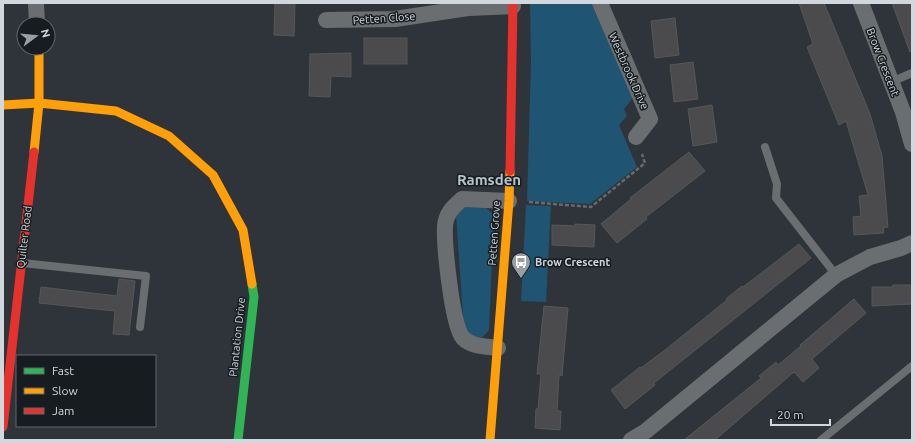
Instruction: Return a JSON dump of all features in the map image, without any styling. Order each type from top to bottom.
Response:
[{"type":"street","points":[[36,3],[37,16]]},
{"type":"street","name":"Westbrook Drive","points":[[600,3],[650,119],[636,137]]},
{"type":"street","name":"Brow Crescent","points":[[860,3],[903,112],[912,144]]},
{"type":"street","name":"Petten Close","points":[[326,20],[395,19],[468,8],[513,5]]},
{"type":"street","name":"Petten Grove","points":[[490,440],[509,201],[513,5]]},
{"type":"street","name":"Quilter Road","points":[[3,426],[40,103],[39,56]]},
{"type":"street","name":"Plantation Drive","points":[[3,105],[40,103],[116,111],[169,136],[213,175],[243,230],[254,297],[238,440]]},
{"type":"street","points":[[498,348],[472,344],[462,337],[453,304],[445,225],[450,209],[462,199],[509,201]]},
{"type":"street","points":[[631,440],[646,431],[836,275],[870,257],[901,248],[912,243]]},
{"type":"lane","points":[[891,82],[912,73]]},
{"type":"lane","points":[[765,147],[777,184],[776,198],[836,275]]},
{"type":"lane","points":[[21,263],[146,276],[140,327]]},
{"type":"lane","points":[[821,440],[912,366]]},
{"type":"path","points":[[509,201],[591,207],[645,163],[636,137]]},
{"type":"shaded area","points":[[530,3],[591,3],[633,98],[624,109],[627,116],[619,125],[637,167],[590,204],[527,201],[531,62]]},
{"type":"shaded area","points":[[526,205],[551,206],[546,302],[521,301]]},
{"type":"shaded area","points":[[462,207],[486,208],[494,215],[489,330],[483,337],[470,337],[464,331],[456,214]]},
{"type":"building","points":[[275,3],[295,3],[294,36],[274,35]]},
{"type":"building","points":[[799,3],[824,3],[870,114],[882,156],[888,227],[883,228],[884,233],[854,235],[853,217],[861,216],[859,196],[868,195],[846,121],[839,125],[807,47],[813,44]]},
{"type":"building","points":[[892,3],[912,3],[912,51],[910,52]]},
{"type":"building","points":[[675,18],[679,55],[655,58],[651,21]]},
{"type":"building","points":[[364,38],[407,38],[407,64],[364,64]]},
{"type":"building","points":[[351,53],[351,77],[331,76],[330,97],[309,96],[310,54]]},
{"type":"building","points":[[693,62],[698,99],[674,102],[670,65]]},
{"type":"building","points":[[712,105],[717,142],[693,146],[688,109]]},
{"type":"building","points":[[689,152],[705,171],[646,217],[647,219],[617,243],[601,224],[631,199],[630,198]]},
{"type":"building","points":[[575,224],[595,225],[594,247],[552,245],[552,225],[575,226]]},
{"type":"building","points":[[799,244],[811,258],[654,383],[655,385],[625,409],[611,390],[640,367],[641,368],[665,350],[742,286],[743,287]]},
{"type":"building","points":[[119,279],[135,281],[129,335],[113,334],[115,311],[39,303],[41,287],[117,296]]},
{"type":"building","points":[[893,285],[912,285],[912,304],[872,306],[872,287],[892,287]]},
{"type":"building","points":[[854,299],[866,313],[812,359],[819,368],[803,382],[794,372],[715,440],[684,440],[761,378],[759,376],[776,362],[778,365],[801,346],[800,345]]},
{"type":"building","points":[[544,306],[568,308],[562,376],[559,375],[557,411],[561,411],[560,430],[535,428],[541,374],[537,374]]},
{"type":"traffic: fast","points":[[238,440],[254,297],[252,284]]},
{"type":"traffic: slow","points":[[34,152],[39,103],[39,56]]},
{"type":"traffic: slow","points":[[3,105],[39,103],[116,111],[169,136],[213,175],[243,230],[252,284]]},
{"type":"traffic: slow","points":[[490,440],[509,201],[510,171]]},
{"type":"traffic: jam","points":[[510,171],[513,3]]},
{"type":"traffic: jam","points":[[3,427],[34,152]]},
{"type":"place","name":"Brow Crescent","points":[[521,279]]},
{"type":"district","name":"Ramsden","points":[[489,180]]}]
